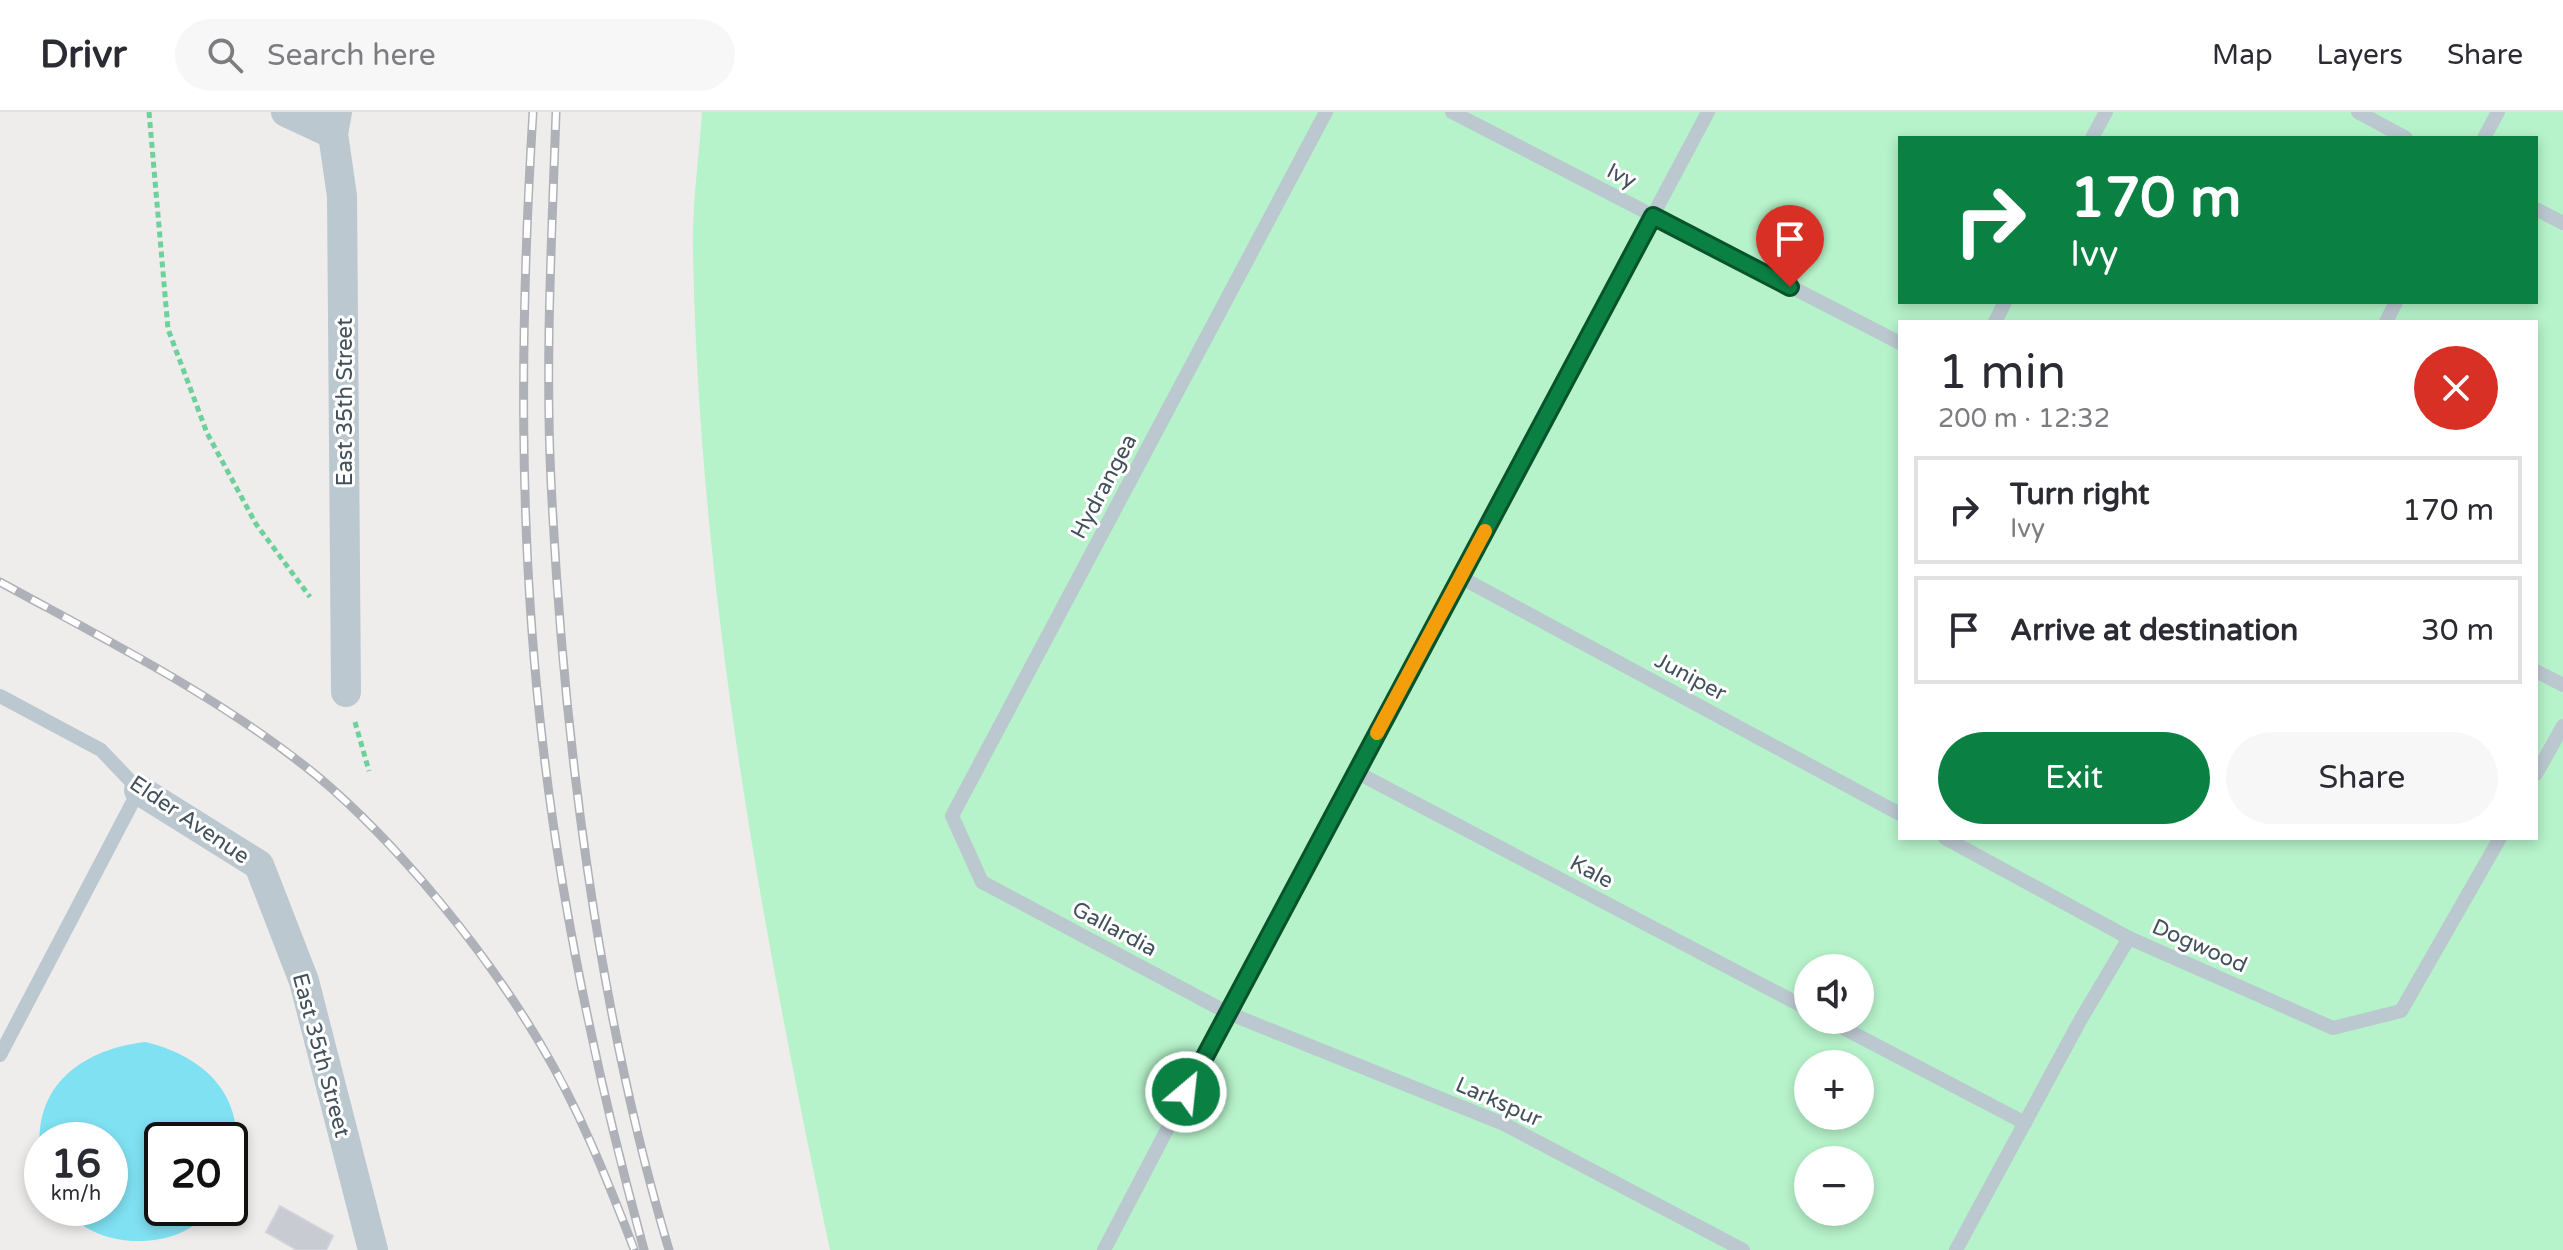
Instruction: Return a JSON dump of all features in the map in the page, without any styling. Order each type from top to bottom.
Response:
[{"type":"street","points":[[286,112],[335,123]]},
{"type":"street","name":"East 35th Street","points":[[335,123],[342,196],[346,692]]},
{"type":"street","name":"Elder Avenue","points":[[139,790],[259,865]]},
{"type":"street","name":"East 35th Street","points":[[259,865],[304,981],[373,1250]]},
{"type":"lane","name":"Hydrangea","points":[[982,882],[952,816],[1326,112]]},
{"type":"lane","name":"Ivy","points":[[1452,112],[1898,342]]},
{"type":"lane","points":[[1104,1250],[1708,112]]},
{"type":"lane","points":[[2093,136],[2106,112]]},
{"type":"lane","points":[[2358,112],[2402,136]]},
{"type":"lane","points":[[2485,136],[2498,112]]},
{"type":"lane","points":[[2538,210],[2563,223]]},
{"type":"lane","name":"Juniper","points":[[1460,577],[1898,813]]},
{"type":"lane","points":[[2538,672],[2563,685]]},
{"type":"lane","name":"Elder Avenue","points":[[0,696],[101,750],[139,790]]},
{"type":"lane","points":[[2538,770],[2563,726]]},
{"type":"lane","name":"Kale","points":[[1356,772],[1794,1002]]},
{"type":"lane","points":[[0,1055],[139,790]]},
{"type":"lane","points":[[1949,840],[2129,938]]},
{"type":"lane","name":"Dogwood","points":[[1956,1250],[2129,938],[2333,1028],[2401,1011],[2499,840]]},
{"type":"lane","name":"Gallardia","points":[[982,882],[1228,1013]]},
{"type":"lane","name":"Larkspur","points":[[1228,1013],[1504,1124],[1743,1250]]},
{"type":"lane","points":[[1855,1034],[2025,1123]]},
{"type":"path","points":[[149,112],[168,329],[214,446],[256,524],[312,601]]},
{"type":"path","points":[[346,692],[369,771]]},
{"type":"green space","points":[[702,112],[2563,112],[2563,1250],[830,1250],[758,879],[721,628],[707,502],[698,376],[693,234]]},
{"type":"water","points":[[145,1042],[169,1049],[190,1060],[208,1073],[222,1089],[234,1122],[144,1122],[144,1226],[193,1226],[154,1240],[118,1239],[84,1226],[128,1226],[128,1122],[42,1122],[51,1095],[63,1078],[99,1054]]},
{"type":"building","points":[[280,1206],[333,1236],[326,1250],[297,1250],[266,1232]]},
{"type":"railway","points":[[533,112],[526,271],[524,429],[525,509],[535,667],[551,810],[572,937],[612,1126],[644,1250]]},
{"type":"railway","points":[[556,112],[549,435],[564,673],[603,967],[644,1158],[669,1250]]},
{"type":"railway","points":[[0,582],[122,648],[241,720],[316,775],[378,833],[468,937],[541,1045],[580,1119],[634,1249]]},
{"type":"slow traffic","points":[[1377,733],[1485,531]]},
{"type":"route","points":[[1186,1092],[1653,216],[1790,287]]}]
